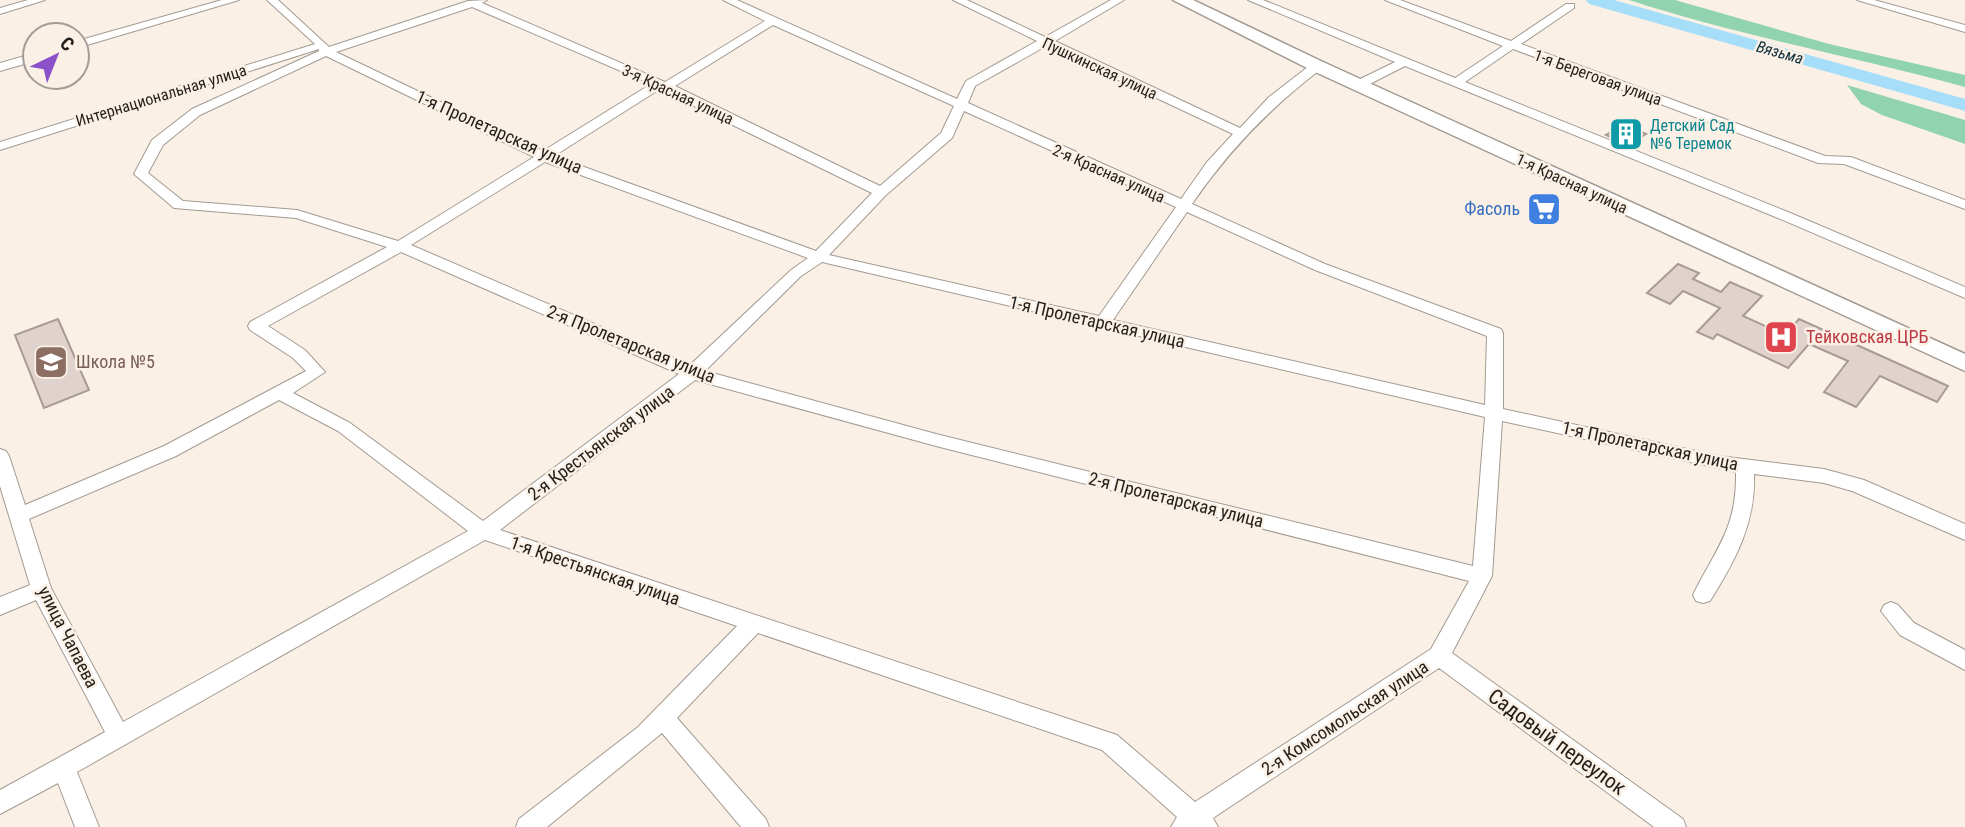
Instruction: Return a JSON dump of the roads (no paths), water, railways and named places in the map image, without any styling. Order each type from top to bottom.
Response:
[{"type":"main road","name":"1-я Красная улица","points":[[1181,0],[1358,85],[1965,363]]},
{"type":"street","points":[[0,11],[40,0]]},
{"type":"street","points":[[91,41],[234,0]]},
{"type":"street","name":"1-я Пролетарская улица","points":[[272,0],[324,48],[545,157],[819,257],[1494,414],[1719,463],[1824,476],[1857,485],[1965,532]]},
{"type":"street","name":"2-я Красная улица","points":[[728,0],[1320,267],[1495,333]]},
{"type":"street","name":"Пушкинская улица","points":[[958,0],[1243,134]]},
{"type":"street","name":"2-я Крестьянская улица","points":[[0,803],[483,533],[692,373],[796,273],[819,257],[881,192],[947,135],[970,84],[1041,41],[1119,0]]},
{"type":"street","points":[[1253,0],[1965,293]]},
{"type":"street","name":"1-я Береговая улица","points":[[1390,0],[1823,160],[1846,160],[1965,205]]},
{"type":"street","points":[[1862,0],[1965,29]]},
{"type":"street","name":"Интернациональная улица","points":[[0,146],[477,1]]},
{"type":"street","name":"3-я Красная улица","points":[[477,1],[663,85],[881,192]]},
{"type":"street","points":[[1457,82],[1570,6]]},
{"type":"street","points":[[18,516],[170,451],[317,372],[299,354],[256,326],[400,246],[771,21]]},
{"type":"street","name":"2-я Пролетарская улица","points":[[324,48],[196,111],[157,143],[141,174],[179,205],[297,214],[400,246],[692,373],[936,440],[1482,576]]},
{"type":"street","points":[[0,66],[21,61]]},
{"type":"street","points":[[1358,85],[1406,61]]},
{"type":"street","points":[[1102,324],[1212,165],[1273,100],[1317,66]]},
{"type":"street","name":"2-я Комсомольская улица","points":[[1195,823],[1439,656],[1482,576],[1494,414],[1495,333]]},
{"type":"street","name":"1-я Крестьянская улица","points":[[279,393],[344,427],[483,533],[752,624],[843,651],[1109,743],[1195,823]]},
{"type":"street","name":"улица Чапаева","points":[[0,456],[41,589],[118,735]]},
{"type":"street","points":[[1703,595],[1734,546],[1747,495],[1745,466]]},
{"type":"street","points":[[0,606],[41,589]]},
{"type":"street","points":[[1891,611],[1908,629],[1965,661]]},
{"type":"street","points":[[528,827],[646,734],[752,624]]},
{"type":"street","name":"Садовый переулок","points":[[1439,656],[1674,827]]},
{"type":"street","points":[[662,718],[757,827]]},
{"type":"street","points":[[63,766],[87,827]]},
{"type":"waterway","name":"Вязьма","points":[[1595,0],[1965,105]]},
{"type":"place","name":"Детский Сад №6 Теремок","points":[[1626,134]]},
{"type":"place","name":"Фасоль","points":[[1544,209]]},
{"type":"place","name":"Тейковская ЦРБ","points":[[1781,337]]},
{"type":"place","name":"Школа №5","points":[[51,362]]}]
